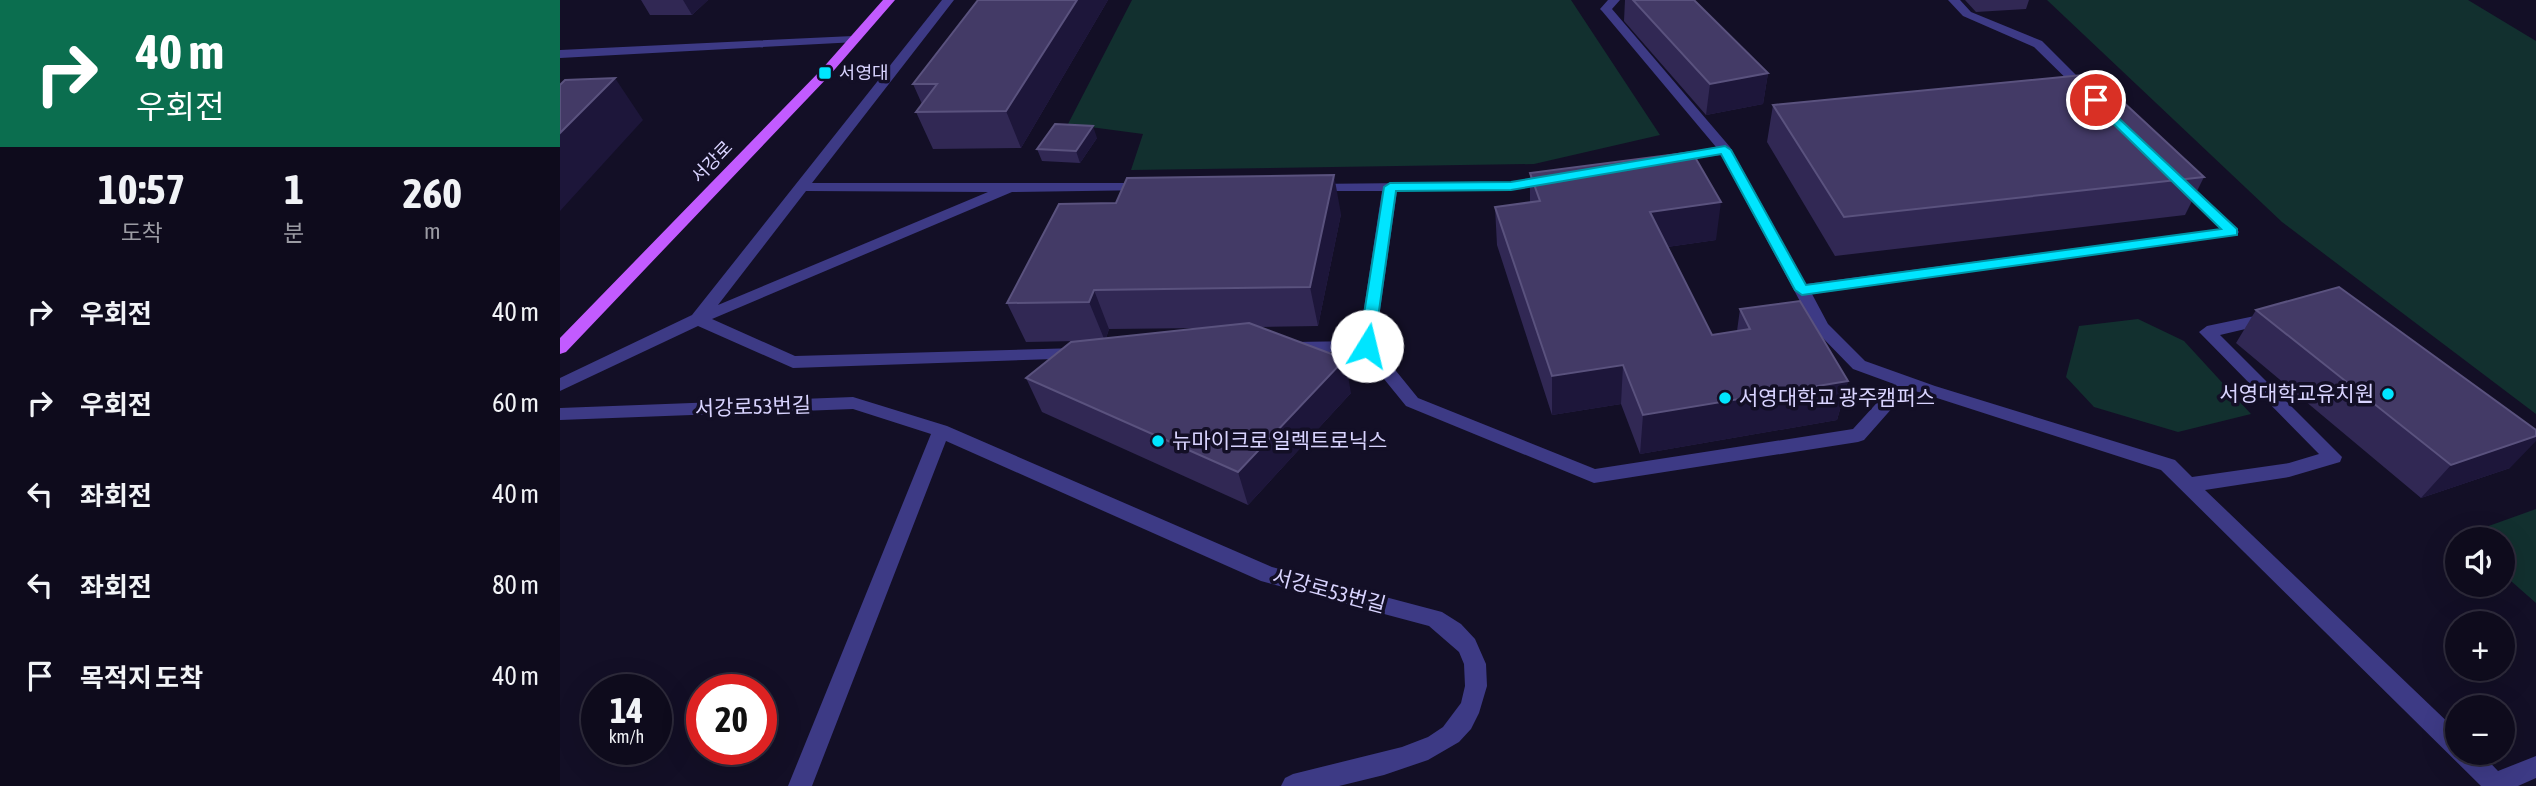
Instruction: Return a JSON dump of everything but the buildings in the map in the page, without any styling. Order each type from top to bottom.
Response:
[{"type":"main road","name":"서강로","points":[[560,348],[825,73],[889,0]]},
{"type":"street","points":[[698,319],[948,0]]},
{"type":"street","points":[[1614,0],[1606,9],[1725,150],[1822,327],[1859,365],[2168,465],[2445,735]]},
{"type":"street","points":[[1954,0],[1967,14],[2038,44],[2096,100]]},
{"type":"street","points":[[560,54],[853,40]]},
{"type":"street","points":[[1658,161],[1725,150]]},
{"type":"street","points":[[1802,290],[2232,232],[2164,166]]},
{"type":"street","points":[[1295,187],[1511,186],[1564,177]]},
{"type":"street","points":[[803,187],[1160,187]]},
{"type":"street","points":[[1390,187],[1367,346],[1412,402],[1594,476],[1858,435],[1906,382]]},
{"type":"street","points":[[560,385],[698,319],[1010,188]]},
{"type":"street","points":[[2189,485],[2289,470],[2333,457],[2207,332],[2287,314]]},
{"type":"street","points":[[698,319],[793,362],[1101,354]]},
{"type":"street","points":[[1269,349],[1367,346]]},
{"type":"street","name":"서강로53번길","points":[[560,414],[853,403],[941,432],[1268,575],[1435,618],[1457,632],[1472,651],[1478,674],[1475,700],[1462,724],[1440,744],[1413,757],[1293,786]]},
{"type":"street","points":[[800,786],[941,432]]},
{"type":"street","points":[[2476,765],[2496,785],[2536,767]]},
{"type":"green space","points":[[1132,0],[1571,0],[1660,135],[1534,164],[1131,170],[1143,134],[1068,124]]},
{"type":"green space","points":[[2047,0],[2468,0],[2536,41],[2536,414],[2282,222]]},
{"type":"green space","points":[[2138,319],[2184,341],[2251,414],[2178,432],[2094,407],[2066,377],[2079,326]]},
{"type":"green space","points":[[2536,509],[2536,603],[2515,585],[2515,527],[2486,527]]},
{"type":"place","name":"서영대","points":[[825,73]]},
{"type":"place","name":"서영대학교유치원","points":[[2388,394]]},
{"type":"place","name":"서영대학교 광주캠퍼스","points":[[1725,398]]},
{"type":"place","name":"뉴마이크로 일렉트로닉스","points":[[1158,441]]},
{"type":"route","points":[[1367,346],[1390,187],[1511,186],[1725,150],[1802,290],[2232,232],[2096,100]]}]
